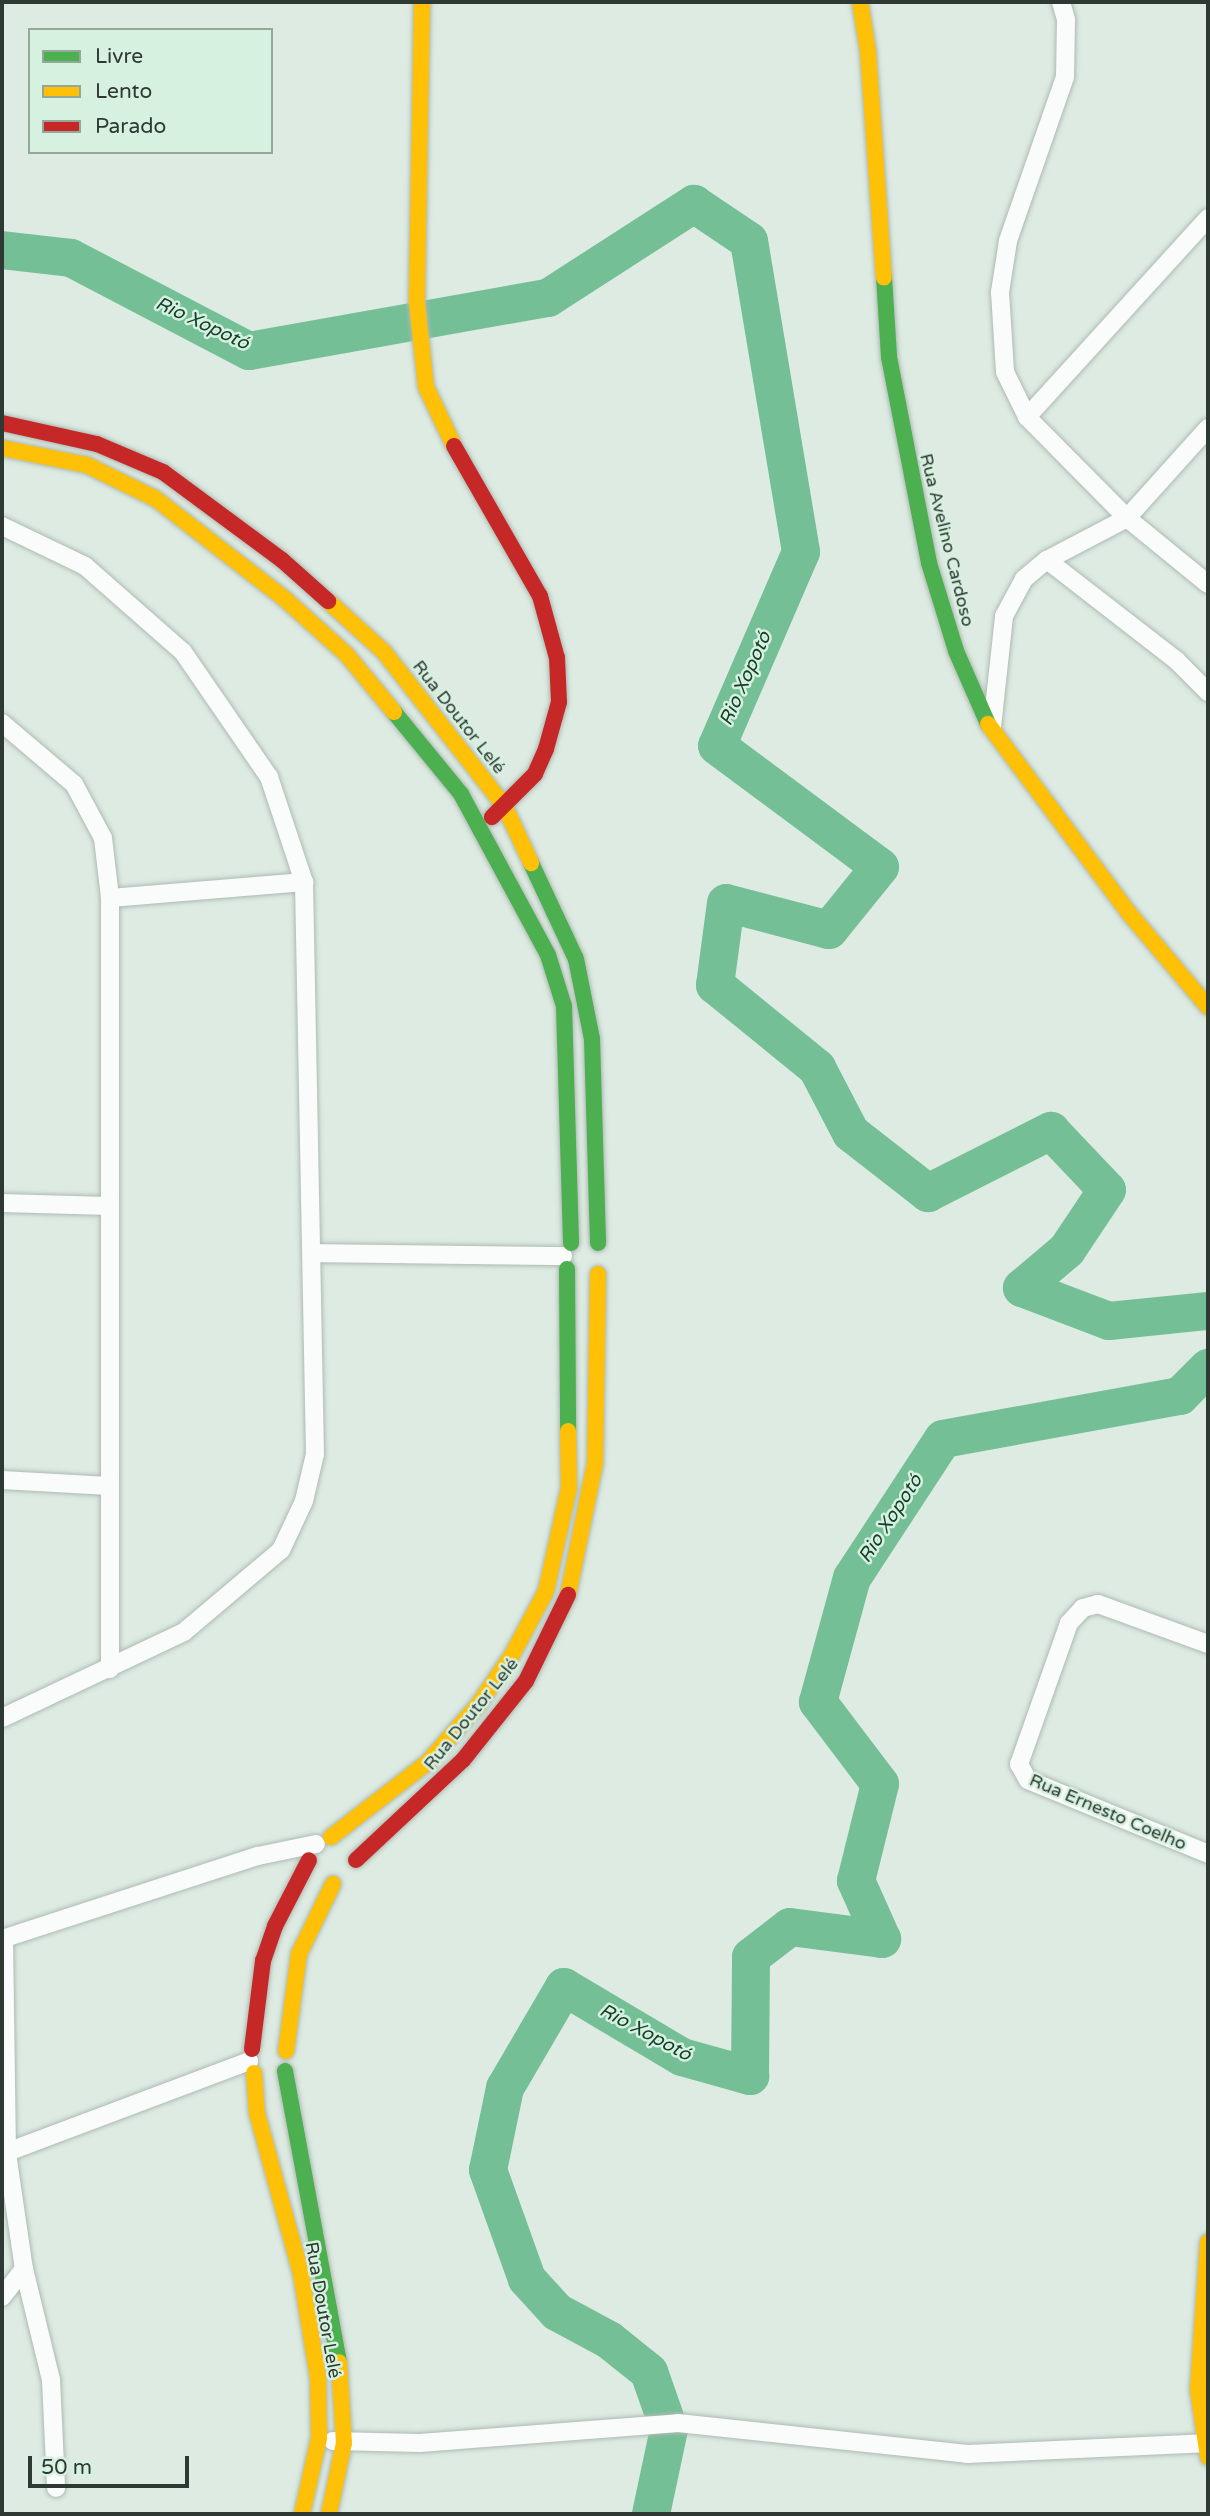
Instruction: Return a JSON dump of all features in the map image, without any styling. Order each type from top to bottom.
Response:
[{"type":"street","points":[[422,2],[417,303],[426,387],[448,435],[540,596],[554,646],[559,702],[534,774],[505,807],[479,827]]},
{"type":"street","name":"Rua Avelino Cardoso","points":[[860,2],[868,51],[889,357],[906,459],[929,563],[956,651],[992,734],[1128,912],[1208,1007]]},
{"type":"street","points":[[1061,2],[1066,20],[1065,77],[1008,241],[1000,292],[1004,372],[1027,417],[1127,518],[1208,584]]},
{"type":"street","points":[[1027,417],[1208,219]]},
{"type":"street","name":"Rua Doutor Lelé","points":[[2,423],[97,444],[163,472],[282,560],[384,653],[505,807],[576,959],[592,1039],[598,1244]]},
{"type":"street","points":[[992,734],[1004,616],[1024,579],[1047,560],[1127,518],[1208,428]]},
{"type":"street","name":"Rua Doutor Lelé","points":[[2,448],[87,465],[156,499],[286,600],[346,655],[461,793],[548,955],[564,1006],[569,1488],[546,1591],[485,1695],[428,1762],[319,1847],[275,1926],[263,1961],[251,2061],[257,2113],[301,2274],[318,2378],[319,2438],[302,2514]]},
{"type":"street","points":[[2,526],[85,566],[183,652],[270,777],[304,882],[315,1454],[304,1501],[281,1550],[184,1632],[2,1718]]},
{"type":"street","points":[[1047,560],[1177,662],[1208,692]]},
{"type":"street","points":[[2,723],[74,784],[103,838],[110,898],[110,1669]]},
{"type":"street","points":[[461,793],[487,784],[534,774]]},
{"type":"street","points":[[110,898],[304,882]]},
{"type":"street","points":[[2,1203],[109,1206]]},
{"type":"street","points":[[313,1253],[567,1256],[585,1238],[598,1244],[605,1258],[598,1274],[579,1279],[567,1256]]},
{"type":"street","name":"Rua Doutor Lelé","points":[[356,1860],[463,1760],[526,1681],[550,1640],[575,1579],[595,1464],[598,1274]]},
{"type":"street","points":[[2,1480],[109,1486]]},
{"type":"street","name":"Rua Ernesto Coelho","points":[[1208,1644],[1098,1604],[1083,1608],[1069,1623],[1020,1760],[1021,1774],[1028,1780],[1208,1854]]},
{"type":"street","points":[[4,2154],[251,2061],[268,2040],[286,2051],[299,1954],[333,1884],[350,1877],[356,1860],[348,1843],[258,1856],[3,1939],[4,2154],[24,2269],[51,2381],[56,2488]]},
{"type":"street","points":[[319,1847],[313,1875],[333,1884]]},
{"type":"street","name":"Rua Doutor Lelé","points":[[286,2051],[285,2071],[338,2354],[344,2443],[329,2514]]},
{"type":"street","points":[[251,2061],[274,2079],[285,2071]]},
{"type":"street","points":[[319,2438],[344,2443],[420,2443],[678,2423],[967,2454],[1206,2450],[1198,2390],[1208,2242]]},
{"type":"street","points":[[2,2297],[24,2269]]},
{"type":"waterway","name":"Rio Xopotó","points":[[2,250],[71,258],[249,351],[548,298],[694,204],[749,241],[801,552],[717,746],[880,867],[829,930],[726,903],[715,985],[817,1068],[851,1133],[928,1193],[1051,1131],[1107,1190],[1067,1250],[1022,1288],[1109,1321],[1208,1311]]},
{"type":"waterway","name":"Rio Xopotó","points":[[651,2514],[669,2429],[649,2372],[609,2340],[557,2312],[527,2279],[488,2170],[505,2088],[564,1987],[682,2057],[750,2076],[751,1957],[790,1927],[882,1939],[856,1881],[880,1784],[818,1702],[852,1578],[943,1439],[1180,1396],[1208,1368]]},
{"type":"traffic: fast","points":[[884,277],[889,357],[929,563],[956,651],[988,724]]},
{"type":"traffic: fast","points":[[394,712],[461,794],[548,955],[564,1006],[571,1243]]},
{"type":"traffic: fast","points":[[531,863],[576,959],[592,1039],[598,1243]]},
{"type":"traffic: fast","points":[[567,1269],[568,1431]]},
{"type":"traffic: fast","points":[[285,2071],[339,2362]]},
{"type":"traffic: slow","points":[[422,2],[417,303],[426,387],[454,446]]},
{"type":"traffic: slow","points":[[860,2],[868,51],[884,277]]},
{"type":"traffic: slow","points":[[2,448],[87,465],[156,499],[286,600],[347,655],[394,712]]},
{"type":"traffic: slow","points":[[328,601],[384,652],[505,807],[531,863]]},
{"type":"traffic: slow","points":[[988,724],[1128,912],[1208,1007]]},
{"type":"traffic: slow","points":[[568,1595],[595,1464],[598,1274]]},
{"type":"traffic: slow","points":[[331,1837],[428,1762],[478,1705],[512,1655],[546,1591],[569,1488],[568,1431]]},
{"type":"traffic: slow","points":[[286,2051],[299,1954],[333,1884]]},
{"type":"traffic: slow","points":[[254,2073],[257,2113],[301,2274],[318,2378],[319,2438],[302,2514]]},
{"type":"traffic: slow","points":[[1208,2242],[1198,2390],[1208,2457]]},
{"type":"traffic: slow","points":[[329,2514],[344,2443],[339,2362]]},
{"type":"traffic: jam","points":[[2,423],[97,444],[163,472],[282,560],[328,601]]},
{"type":"traffic: jam","points":[[454,446],[540,596],[557,658],[559,702],[546,749],[535,774],[492,817]]},
{"type":"traffic: jam","points":[[356,1860],[463,1760],[526,1681],[568,1595]]},
{"type":"traffic: jam","points":[[252,2049],[263,1961],[275,1926],[309,1860]]}]
